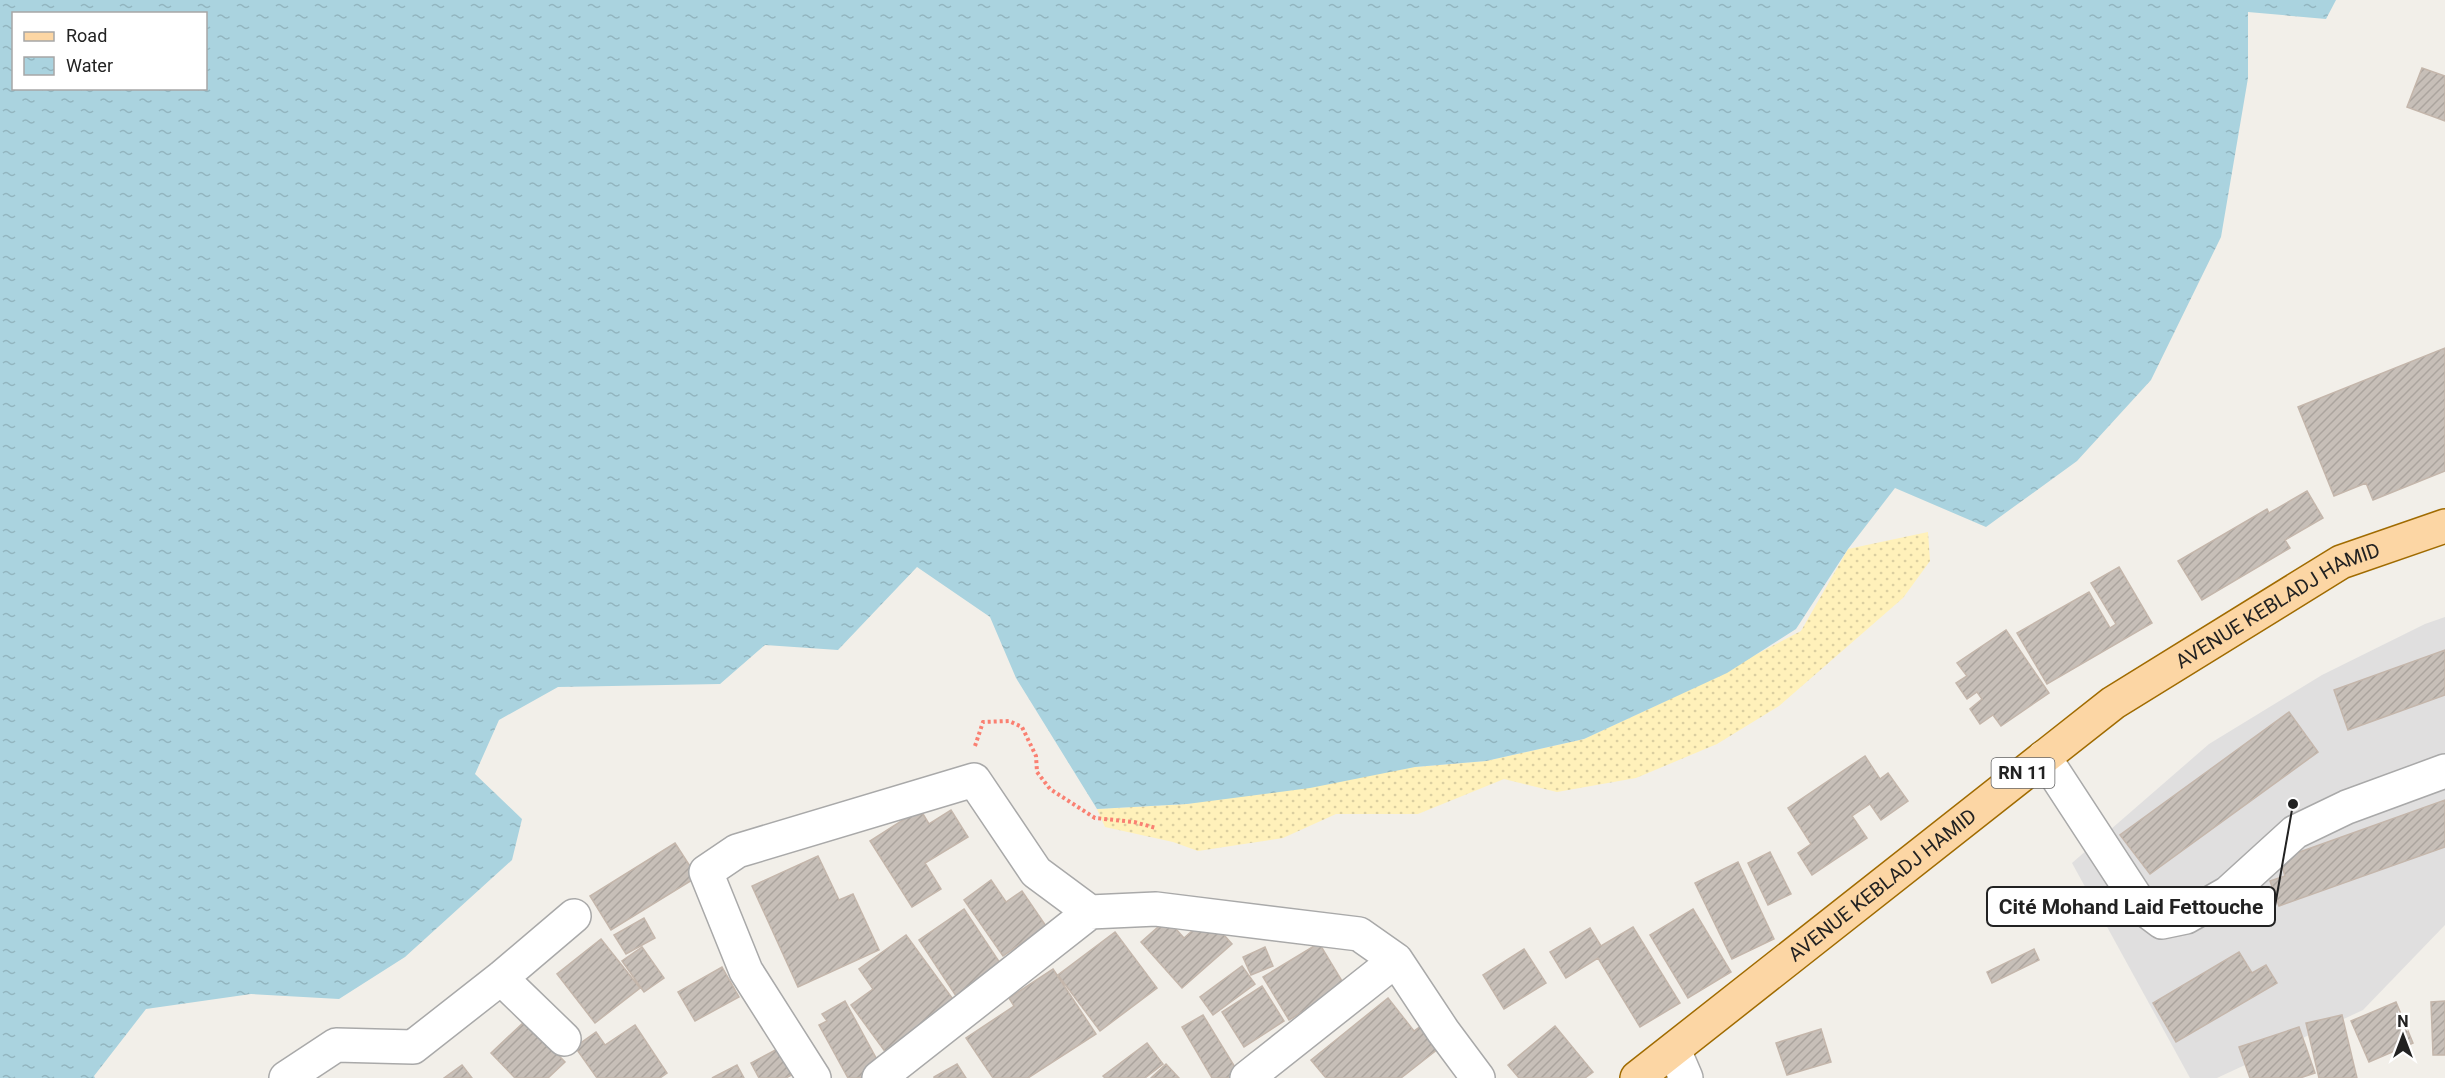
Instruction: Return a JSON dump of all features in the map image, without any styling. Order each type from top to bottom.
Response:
[{"type":"main road","name":"AVENUE KEBLADJ HAMID","points":[[1637,1078],[1680,1064],[2044,757],[2113,702],[2341,562],[2445,526]]},
{"type":"street","points":[[2044,757],[2142,907],[2162,922],[2186,917],[2229,893],[2295,832],[2347,807],[2445,771]]},
{"type":"street","points":[[814,1078],[746,971],[706,872],[736,851],[974,780],[1036,872],[1090,912]]},
{"type":"street","points":[[879,1078],[1090,912],[1155,909],[1359,934],[1396,960],[1478,1078]]},
{"type":"street","points":[[286,1078],[336,1045],[413,1047],[501,978],[574,915]]},
{"type":"street","points":[[1247,1078],[1396,960]]},
{"type":"street","points":[[501,978],[564,1039]]},
{"type":"path","points":[[974,780],[975,741],[983,722],[1009,721],[1022,727],[1036,756],[1037,772],[1050,789],[1095,818],[1134,822],[1155,828]]},
{"type":"shaded area","points":[[2445,617],[2445,925],[2363,1010],[2217,1078],[2190,1078],[2072,863],[2209,744],[2322,675],[2425,624]]},
{"type":"sand","points":[[1928,532],[1930,561],[1903,598],[1779,706],[1717,744],[1636,778],[1557,792],[1504,779],[1418,814],[1336,814],[1283,838],[1198,851],[1173,842],[1105,827],[1097,809],[1187,804],[1415,767],[1486,761],[1584,739],[1668,700],[1801,631],[1848,549]]},
{"type":"water","points":[[0,0],[2336,0],[2326,19],[2248,12],[2248,78],[2221,237],[2151,380],[2077,461],[1986,527],[1895,488],[1848,549],[1796,629],[1727,673],[1584,739],[1486,761],[1415,767],[1310,788],[1187,804],[1097,809],[1016,678],[990,617],[917,567],[838,650],[765,645],[720,684],[558,687],[499,720],[475,774],[522,819],[512,860],[405,957],[339,999],[251,994],[146,1009],[94,1076],[95,1078],[0,1078]]},
{"type":"building","points":[[2422,68],[2445,76],[2445,121],[2407,107]]},
{"type":"building","points":[[2445,348],[2445,471],[2373,500],[2366,483],[2334,496],[2298,407]]},
{"type":"building","points":[[2307,491],[2323,518],[2285,540],[2290,548],[2202,600],[2178,561],[2267,509],[2269,513]]},
{"type":"building","points":[[2119,567],[2152,623],[2047,684],[2017,633],[2089,592],[2110,628],[2116,624],[2091,583]]},
{"type":"building","points":[[2006,630],[2049,693],[2001,726],[1993,715],[1980,724],[1970,709],[1982,699],[1977,692],[1967,699],[1956,683],[1967,676],[1957,663]]},
{"type":"building","points":[[2445,650],[2445,695],[2348,730],[2334,690]]},
{"type":"building","points":[[2289,712],[2318,752],[2150,874],[2120,835]]},
{"type":"building","points":[[1865,756],[1880,779],[1888,773],[1908,801],[1881,820],[1870,804],[1852,816],[1867,838],[1812,875],[1798,853],[1811,844],[1788,808]]},
{"type":"building","points":[[2445,800],[2445,847],[2279,906],[2270,881],[2285,876],[2280,859]]},
{"type":"building","points":[[920,809],[929,824],[951,810],[968,837],[925,863],[941,889],[912,907],[870,841]]},
{"type":"building","points":[[675,843],[697,877],[611,930],[590,896]]},
{"type":"building","points":[[1770,852],[1791,894],[1768,905],[1748,863]]},
{"type":"building","points":[[818,856],[839,900],[853,894],[879,950],[798,987],[752,886]]},
{"type":"building","points":[[1738,862],[1774,939],[1732,959],[1695,883]]},
{"type":"building","points":[[991,880],[1006,902],[1022,891],[1046,926],[1003,956],[964,900]]},
{"type":"building","points":[[964,909],[1006,972],[960,1002],[919,940]]},
{"type":"building","points":[[1693,909],[1731,972],[1688,998],[1650,935]]},
{"type":"building","points":[[1208,917],[1232,944],[1182,988],[1141,942],[1167,919],[1184,938]]},
{"type":"building","points":[[644,918],[655,938],[626,954],[614,935]]},
{"type":"building","points":[[1633,927],[1680,1003],[1640,1027],[1598,958],[1566,978],[1550,952],[1590,928],[1601,946]]},
{"type":"building","points":[[1115,932],[1157,988],[1100,1031],[1058,975]]},
{"type":"building","points":[[906,935],[958,1006],[889,1057],[851,1005],[873,989],[859,969]]},
{"type":"building","points":[[601,939],[640,988],[595,1023],[557,974]]},
{"type":"building","points":[[1319,943],[1345,986],[1289,1020],[1263,977]]},
{"type":"building","points":[[642,947],[664,978],[644,992],[622,961]]},
{"type":"building","points":[[1265,947],[1273,966],[1251,975],[1243,957]]},
{"type":"building","points":[[1524,949],[1546,983],[1504,1009],[1483,975]]},
{"type":"building","points":[[2034,949],[2039,960],[1992,983],[1987,972]]},
{"type":"building","points":[[2239,952],[2252,973],[2266,965],[2277,983],[2176,1042],[2153,1003]]},
{"type":"building","points":[[1242,966],[1255,984],[1213,1015],[1200,997]]},
{"type":"building","points":[[722,967],[739,997],[695,1021],[678,992]]},
{"type":"building","points":[[1053,969],[1096,1034],[1028,1078],[993,1078],[966,1038],[1014,1006],[1009,998]]},
{"type":"building","points":[[1262,986],[1284,1021],[1244,1047],[1222,1012]]},
{"type":"building","points":[[1388,998],[1414,1031],[1429,1020],[1447,1042],[1401,1078],[1326,1078],[1311,1060]]},
{"type":"building","points":[[845,1001],[881,1067],[860,1078],[848,1078],[819,1025],[827,1021],[822,1014]]},
{"type":"building","points":[[2445,1001],[2445,1055],[2433,1055],[2431,1002]]},
{"type":"building","points":[[2396,1002],[2413,1043],[2369,1062],[2351,1021]]},
{"type":"building","points":[[1203,1015],[1241,1077],[1212,1078],[1182,1027]]},
{"type":"building","points":[[2342,1015],[2357,1078],[2319,1078],[2306,1023]]},
{"type":"building","points":[[525,1021],[565,1062],[548,1078],[515,1078],[491,1053]]},
{"type":"building","points":[[635,1025],[667,1073],[660,1078],[597,1078],[575,1047],[596,1032],[605,1045]]},
{"type":"building","points":[[1555,1026],[1593,1072],[1585,1078],[1519,1078],[1508,1065]]},
{"type":"building","points":[[2299,1027],[2315,1073],[2300,1078],[2250,1078],[2239,1047]]},
{"type":"building","points":[[1821,1029],[1831,1062],[1787,1075],[1776,1043]]},
{"type":"building","points":[[1147,1043],[1163,1064],[1145,1078],[1105,1078],[1103,1076]]},
{"type":"building","points":[[783,1046],[797,1072],[786,1078],[759,1078],[751,1063]]},
{"type":"building","points":[[957,1064],[966,1078],[934,1078],[934,1077]]},
{"type":"building","points":[[1166,1064],[1179,1078],[1151,1078]]},
{"type":"building","points":[[462,1065],[472,1078],[444,1078]]},
{"type":"building","points":[[737,1065],[744,1078],[712,1078]]},
{"type":"place","name":"Cité Mohand Laid Fettouche","points":[[2293,804]]}]
